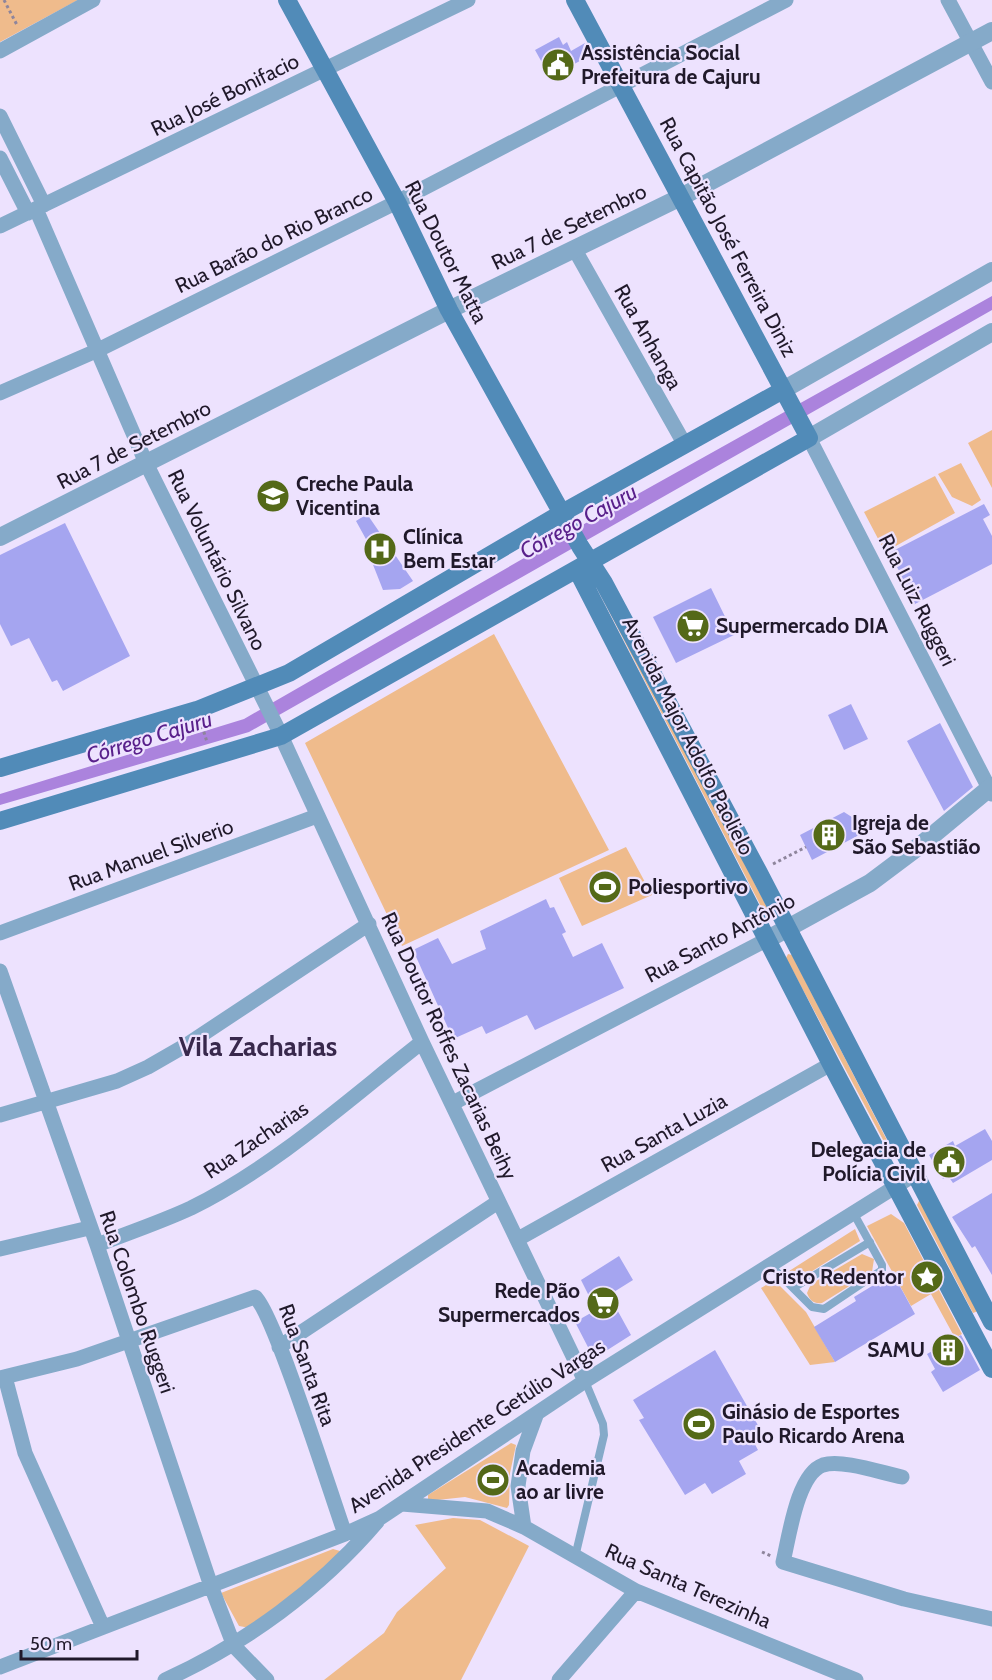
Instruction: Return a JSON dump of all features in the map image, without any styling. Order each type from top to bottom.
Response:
[{"type":"main road","name":"Rua Doutor Matta","points":[[287,0],[396,202],[449,310],[580,546]]},
{"type":"main road","name":"Rua Capitão José Ferreira Diniz","points":[[575,0],[806,432]]},
{"type":"main road","points":[[0,768],[258,693],[565,518],[685,445],[786,396]]},
{"type":"main road","points":[[0,821],[212,758],[279,731],[584,566],[806,432]]},
{"type":"main road","name":"Avenida Major Adolfo Paolielo","points":[[580,546],[584,566],[768,939],[992,1370]]},
{"type":"main road","name":"Avenida Major Adolfo Paolielo","points":[[584,566],[604,583],[758,871],[992,1322]]},
{"type":"street","points":[[0,51],[93,0]]},
{"type":"street","name":"Rua José Bonifacio","points":[[0,226],[468,0]]},
{"type":"street","name":"Rua Barão do Rio Branco","points":[[0,393],[96,351],[396,202],[623,87],[786,0]]},
{"type":"street","points":[[948,0],[992,82]]},
{"type":"street","name":"Rua 7 de Setembro","points":[[0,537],[449,310],[681,197],[992,31]]},
{"type":"street","name":"Rua Voluntário Silvano","points":[[0,116],[36,209],[146,464],[258,693],[279,731]]},
{"type":"street","name":"Rua Voluntário Silvano","points":[[0,158],[36,209]]},
{"type":"street","name":"Rua Anhanga","points":[[575,250],[685,445]]},
{"type":"street","points":[[786,396],[992,271]]},
{"type":"street","points":[[806,432],[992,332]]},
{"type":"street","name":"Rua Luiz Ruggeri","points":[[806,432],[991,789]]},
{"type":"street","name":"Rua Doutor Roffes Zacarias Beihy","points":[[279,731],[422,1042],[585,1382]]},
{"type":"street","name":"Rua Santo Antônio","points":[[453,1103],[768,939],[870,883],[991,789]]},
{"type":"street","name":"Rua Manuel Silverio","points":[[0,933],[317,816]]},
{"type":"street","points":[[0,1115],[45,1104],[117,1081],[188,1044],[369,924]]},
{"type":"street","name":"Rua Colombo Ruggeri","points":[[0,971],[45,1104],[97,1245],[211,1586],[234,1646]]},
{"type":"street","name":"Rua Zacharias","points":[[97,1245],[190,1208],[231,1186],[277,1156],[422,1042]]},
{"type":"street","name":"Rua Santa Luzia","points":[[518,1239],[831,1064]]},
{"type":"street","name":"Avenida Presidente Getúlio Vargas","points":[[0,1667],[345,1534],[380,1518],[585,1382],[915,1175]]},
{"type":"street","points":[[279,1347],[498,1202]]},
{"type":"street","points":[[0,1249],[89,1228]]},
{"type":"street","name":"Rua Santa Rita","points":[[2,1378],[77,1359],[251,1297],[260,1301],[279,1347],[345,1534]]},
{"type":"street","points":[[2,1378],[25,1453],[104,1627]]},
{"type":"street","points":[[524,1527],[518,1486],[523,1451],[537,1413]]},
{"type":"street","points":[[902,1477],[834,1464],[817,1468],[806,1480],[800,1494],[783,1562],[904,1599],[992,1619]]},
{"type":"street","name":"Rua Santa Terezinha","points":[[402,1504],[487,1512],[524,1527],[636,1591],[856,1680]]},
{"type":"street","points":[[165,1680],[234,1646],[326,1575],[349,1554],[380,1518]]},
{"type":"street","points":[[559,1680],[636,1591]]},
{"type":"street","points":[[234,1646],[267,1680]]},
{"type":"lane","points":[[771,1266],[812,1307],[824,1309],[882,1270],[854,1214]]},
{"type":"lane","points":[[793,1288],[870,1242]]},
{"type":"lane","points":[[574,1557],[604,1435],[603,1424],[585,1382]]},
{"type":"path","points":[[4,0],[19,28]]},
{"type":"path","points":[[197,710],[212,758]]},
{"type":"path","points":[[758,871],[806,848]]},
{"type":"shaded area","points":[[0,0],[78,0],[0,42]]},
{"type":"shaded area","points":[[992,296],[992,310],[249,732],[0,805],[0,794],[244,719],[552,542]]},
{"type":"shaded area","points":[[992,430],[992,488],[968,443]]},
{"type":"shaded area","points":[[961,463],[981,500],[972,506],[952,497],[938,474]]},
{"type":"shaded area","points":[[935,476],[955,513],[885,552],[864,512]]},
{"type":"shaded area","points":[[600,585],[771,918],[767,918],[598,590]]},
{"type":"shaded area","points":[[494,634],[609,850],[402,946],[305,743]]},
{"type":"shaded area","name":"Poliesportivo","points":[[626,847],[652,895],[582,926],[559,878]]},
{"type":"shaded area","points":[[788,954],[792,955],[893,1152],[889,1151],[786,958]]},
{"type":"shaded area","points":[[919,1201],[978,1311],[973,1313],[917,1205]]},
{"type":"shaded area","points":[[891,1214],[904,1223],[962,1334],[955,1338],[931,1294],[911,1306],[867,1226]]},
{"type":"shaded area","points":[[855,1229],[860,1241],[798,1280],[786,1273]]},
{"type":"shaded area","points":[[862,1254],[874,1259],[872,1272],[822,1303],[811,1300],[807,1293],[811,1284]]},
{"type":"shaded area","points":[[774,1280],[806,1312],[835,1362],[810,1365],[761,1288]]},
{"type":"shaded area","points":[[511,1443],[516,1445],[510,1473],[507,1508],[465,1497],[428,1501],[428,1495]]},
{"type":"shaded area","points":[[453,1518],[480,1520],[529,1546],[461,1680],[324,1680],[384,1633],[397,1612],[446,1568],[415,1525]]},
{"type":"shaded area","points":[[333,1549],[340,1551],[338,1558],[250,1628],[239,1626],[221,1593]]},
{"type":"building","name":"Assistência Social Prefeitura de Cajuru","points":[[559,37],[563,45],[567,42],[571,51],[585,43],[591,55],[550,77],[535,50]]},
{"type":"building","points":[[984,504],[990,515],[983,519],[992,536],[992,564],[913,605],[898,577],[902,576],[889,553]]},
{"type":"building","name":"Clínica Bem Estar","points":[[367,514],[413,581],[400,589],[383,590],[364,542],[367,541],[356,521]]},
{"type":"building","points":[[65,523],[130,656],[63,691],[57,680],[52,682],[29,638],[11,646],[0,624],[0,555]]},
{"type":"building","name":"Supermercado DIA","points":[[711,588],[734,635],[676,663],[653,617]]},
{"type":"building","points":[[851,704],[868,739],[844,750],[828,715]]},
{"type":"building","points":[[940,723],[973,787],[944,811],[907,741]]},
{"type":"building","name":"Igreja de São Sebastião","points":[[844,812],[858,821],[859,835],[812,860],[800,835]]},
{"type":"building","points":[[546,899],[550,908],[554,907],[566,932],[562,934],[573,957],[602,943],[624,988],[535,1030],[527,1015],[486,1034],[482,1026],[453,1039],[413,950],[438,938],[452,964],[486,949],[480,931]]},
{"type":"building","points":[[985,1129],[992,1141],[992,1160],[953,1183],[948,1176],[943,1179],[929,1155],[953,1141],[955,1146]]},
{"type":"building","points":[[992,1193],[992,1275],[975,1246],[972,1248],[952,1217]]},
{"type":"building","name":"Rede Pão Supermercados","points":[[619,1256],[633,1280],[609,1295],[631,1335],[598,1356],[590,1351],[575,1322],[596,1310],[581,1280]]},
{"type":"building","points":[[896,1279],[915,1314],[835,1362],[814,1327],[856,1301],[854,1297],[877,1283],[880,1287]]},
{"type":"building","points":[[961,1335],[980,1370],[943,1392],[931,1372],[935,1369],[927,1354]]},
{"type":"building","name":"Ginásio de Esportes Paulo Ricardo Arena","points":[[715,1350],[759,1427],[751,1437],[758,1450],[739,1461],[746,1474],[712,1494],[705,1483],[685,1495],[639,1420],[644,1418],[633,1400]]},
{"type":"place","name":"Assistência Social Prefeitura de Cajuru","points":[[558,65]]},
{"type":"place","name":"Creche Paula Vicentina","points":[[273,496]]},
{"type":"place","name":"Clínica Bem Estar","points":[[380,549]]},
{"type":"place","name":"Supermercado DIA","points":[[693,626]]},
{"type":"place","name":"Igreja de São Sebastião","points":[[829,835]]},
{"type":"place","name":"Poliesportivo","points":[[605,887]]},
{"type":"place","name":"Delegacia de Polícia Civil","points":[[949,1162]]},
{"type":"place","name":"Cristo Redentor","points":[[927,1277]]},
{"type":"place","name":"Rede Pão Supermercados","points":[[603,1303]]},
{"type":"place","name":"SAMU","points":[[948,1350]]},
{"type":"place","name":"Ginásio de Esportes Paulo Ricardo Arena","points":[[699,1424]]},
{"type":"place","name":"Academia ao ar livre","points":[[493,1480]]},
{"type":"district","name":"Vila Zacharias","points":[[258,1047]]},
{"type":"water label","name":"Córrego Cajuru","points":[[578,521]]},
{"type":"water label","name":"Córrego Cajuru","points":[[149,737]]}]
